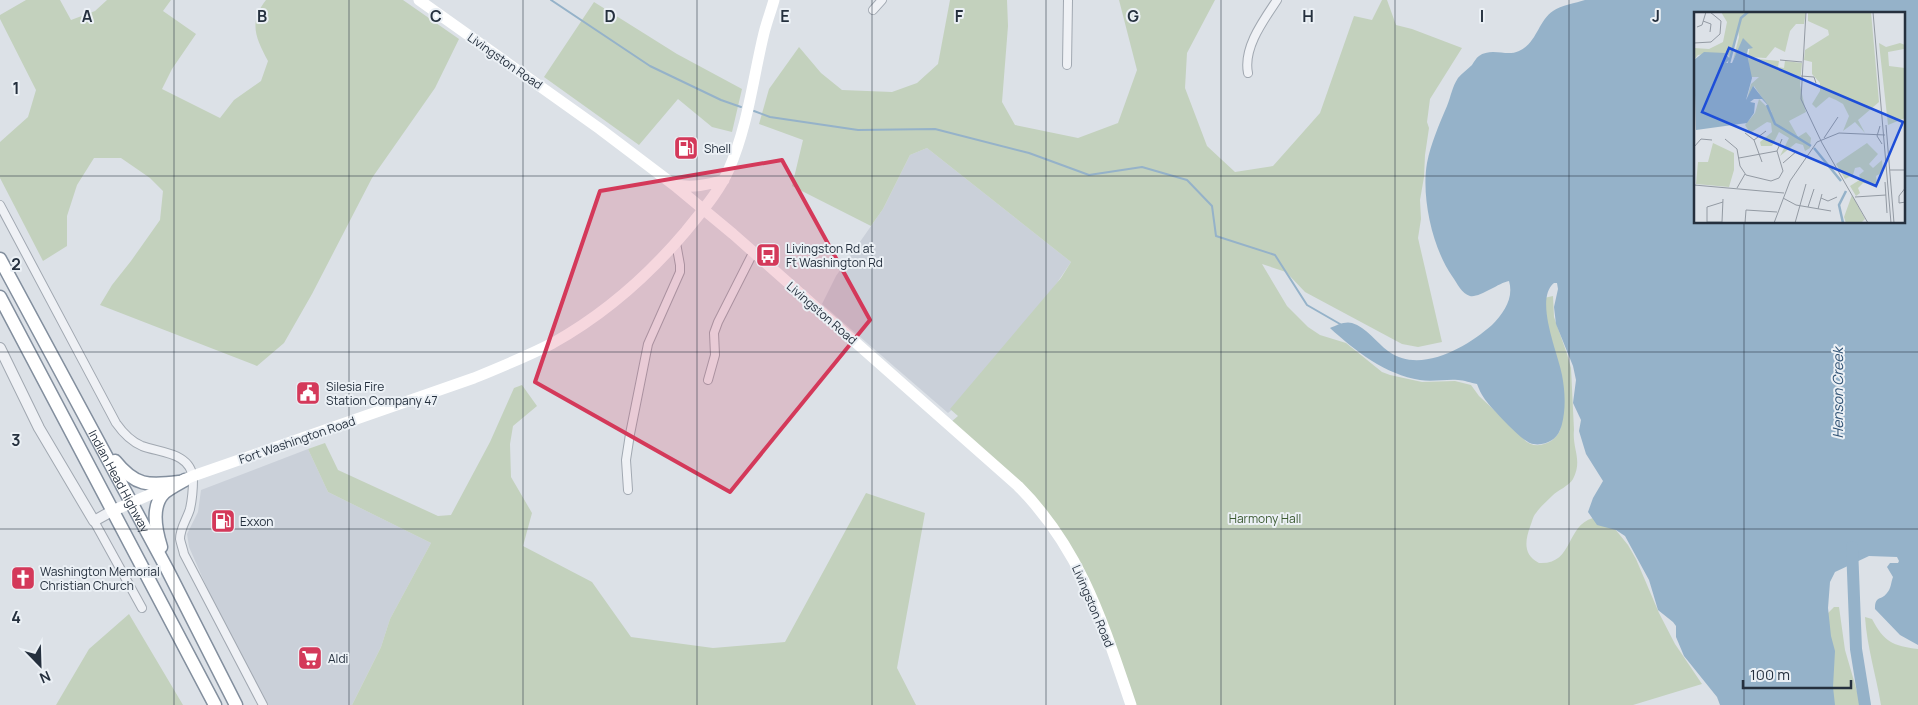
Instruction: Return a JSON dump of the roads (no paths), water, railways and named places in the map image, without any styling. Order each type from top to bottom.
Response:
[{"type":"highway","name":"Indian Head Highway","points":[[0,259],[169,573],[236,705]]},
{"type":"highway","name":"Indian Head Highway","points":[[0,297],[215,705]]},
{"type":"highway","points":[[96,436],[132,480],[151,485],[185,479]]},
{"type":"highway","points":[[169,573],[156,529],[158,502],[164,493],[185,479]]},
{"type":"main road","name":"Livingston Road","points":[[419,0],[592,123],[674,185],[753,252],[1018,486],[1043,512],[1065,543],[1080,571],[1108,639],[1131,705]]},
{"type":"main road","name":"Fort Washington Road","points":[[112,511],[185,479],[474,378],[534,352],[572,332],[608,308],[633,287],[676,243],[704,210],[724,180],[742,130],[764,32],[774,0]]},
{"type":"main road","points":[[674,185],[689,188],[724,180]]},
{"type":"street","points":[[874,10],[882,0]]},
{"type":"street","points":[[1068,0],[1068,65]]},
{"type":"street","points":[[1248,73],[1247,56],[1276,0]]},
{"type":"street","points":[[0,205],[116,424],[136,443],[182,458],[190,510],[181,531],[180,539],[184,554],[263,705]]},
{"type":"street","points":[[628,490],[626,460],[648,344],[680,272],[676,243]]},
{"type":"street","points":[[708,380],[716,355],[714,333],[753,252]]},
{"type":"street","points":[[0,348],[38,428],[94,521],[142,608]]},
{"type":"street","name":"Fort Washington Road","points":[[94,521],[112,511]]},
{"type":"water","name":"Henson Creek","points":[[1585,0],[1918,0],[1918,645],[1900,635],[1875,609],[1877,600],[1889,590],[1893,577],[1887,567],[1890,563],[1898,563],[1897,557],[1869,556],[1835,572],[1830,582],[1828,608],[1831,636],[1835,651],[1833,687],[1835,705],[1720,705],[1717,697],[1684,656],[1676,637],[1676,626],[1658,610],[1649,580],[1625,536],[1616,530],[1597,525],[1588,512],[1593,498],[1603,481],[1586,454],[1579,431],[1581,420],[1573,403],[1576,380],[1573,366],[1556,324],[1554,307],[1558,289],[1557,283],[1554,283],[1548,291],[1546,301],[1549,327],[1562,375],[1564,412],[1560,431],[1550,441],[1541,444],[1526,441],[1513,430],[1487,402],[1477,384],[1460,380],[1420,380],[1395,373],[1360,353],[1330,328],[1344,323],[1352,323],[1367,332],[1388,351],[1401,358],[1414,360],[1428,359],[1443,355],[1470,342],[1492,325],[1500,315],[1509,299],[1509,281],[1479,295],[1470,296],[1460,288],[1445,265],[1434,238],[1427,207],[1427,163],[1453,88],[1460,76],[1482,54],[1487,52],[1516,52],[1525,47],[1530,43],[1548,15],[1564,6]]},
{"type":"waterway","points":[[551,0],[650,66],[721,100],[741,107]]},
{"type":"waterway","points":[[754,111],[770,117],[858,130],[935,129],[1029,153],[1089,175],[1142,167],[1187,180],[1212,206],[1216,236],[1275,255],[1307,305],[1340,324]]},
{"type":"waterway","points":[[1852,547],[1856,649],[1865,705]]},
{"type":"place","name":"Shell","points":[[686,148]]},
{"type":"place","name":"Livingston Rd at Ft Washington Rd","points":[[768,255]]},
{"type":"place","name":"Silesia Fire Station Company 47","points":[[308,393]]},
{"type":"place","name":"Exxon","points":[[223,521]]},
{"type":"place","name":"Washington Memorial Christian Church","points":[[23,578]]},
{"type":"place","name":"Aldi","points":[[310,658]]},
{"type":"park label","name":"Harmony Hall","points":[[1265,518]]}]
